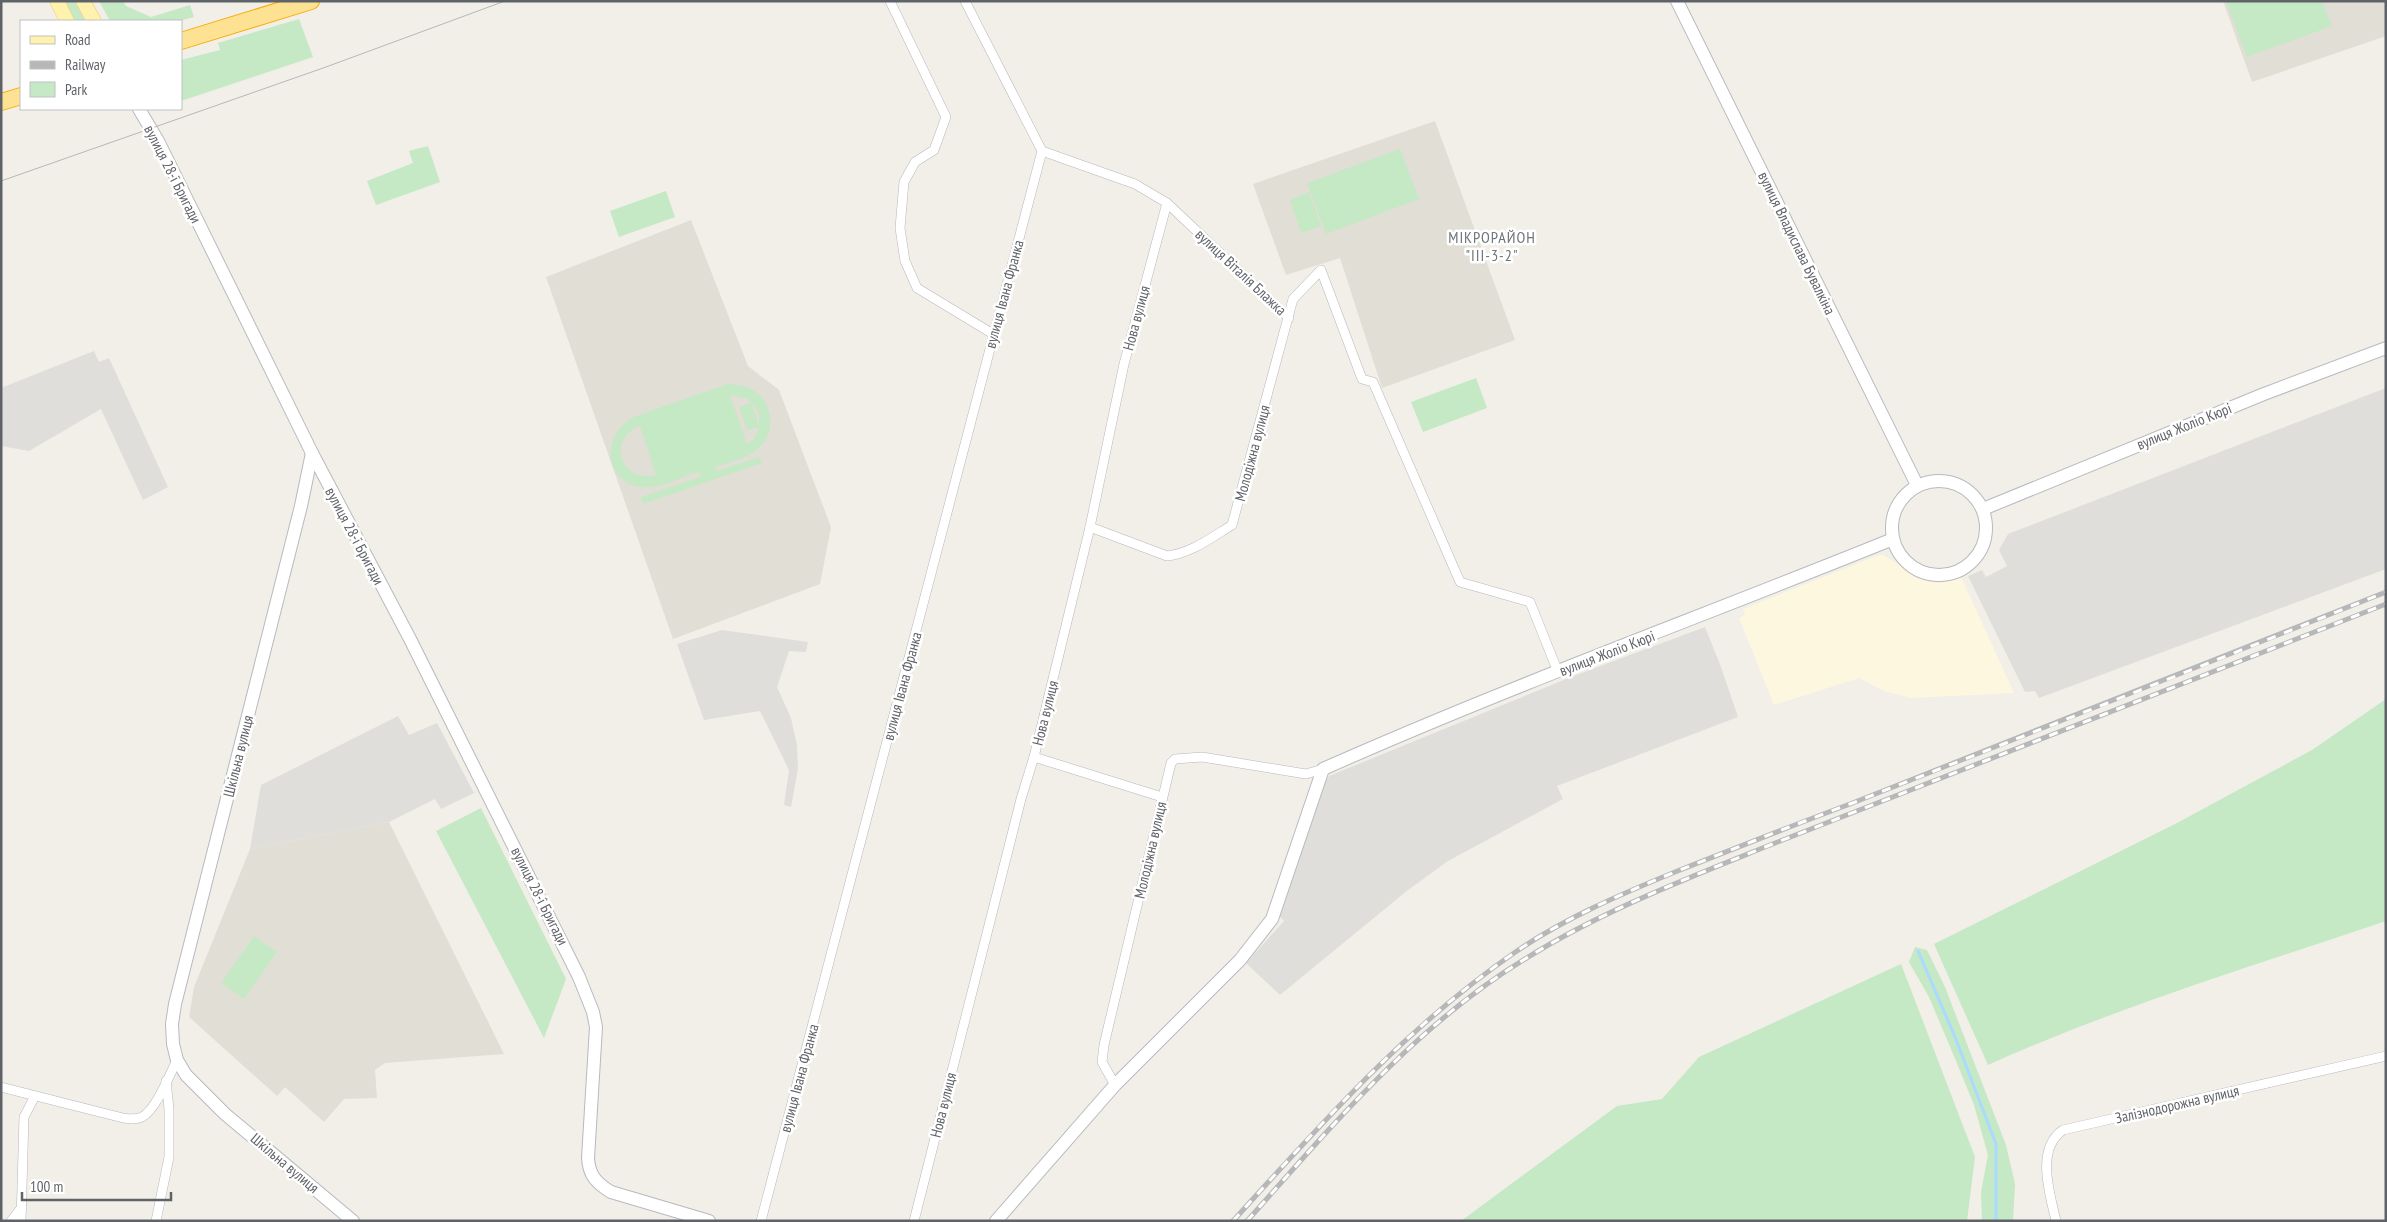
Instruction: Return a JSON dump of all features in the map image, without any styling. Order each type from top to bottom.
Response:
[{"type":"highway","points":[[182,41],[311,1]]},
{"type":"highway","points":[[1,92],[20,86]]},
{"type":"highway","points":[[1,102],[20,96]]},
{"type":"main road","points":[[57,1],[66,20]]},
{"type":"main road","points":[[83,1],[93,20]]},
{"type":"street","points":[[890,1],[946,117],[934,150],[915,162],[904,182],[900,228],[906,261],[917,288],[993,334]]},
{"type":"street","points":[[965,1],[1042,151]]},
{"type":"street","name":"вулиця Владислава Бувалкіна","points":[[1677,1],[1917,485]]},
{"type":"street","name":"вулиця 28-ї Бригади","points":[[140,110],[158,141],[312,452],[410,639],[573,962],[593,1012],[596,1027],[588,1168],[600,1186],[611,1192],[709,1221]]},
{"type":"street","name":"вулиця Івана Франка","points":[[760,1221],[1042,151]]},
{"type":"street","name":"вулиця Віталія Блажка","points":[[1042,151],[1135,184],[1167,203],[1289,318]]},
{"type":"street","name":"Нова вулиця","points":[[914,1221],[1016,817],[1034,757],[1090,527],[1124,364],[1167,203]]},
{"type":"street","name":"вулиця Віталія Блажка","points":[[1289,318],[1293,300],[1321,270],[1362,379],[1373,382],[1460,582],[1530,602],[1558,672]]},
{"type":"street","name":"Молодіжна вулиця","points":[[1090,527],[1166,556],[1193,548],[1232,526],[1289,318]]},
{"type":"street","name":"вулиця Жоліо Кюрі","points":[[1983,509],[2264,394],[2386,348]]},
{"type":"street","name":"Шкільна вулиця","points":[[312,452],[296,525],[175,1004],[173,1044],[177,1060],[199,1089],[225,1114],[353,1221]]},
{"type":"street","points":[[1932,480],[1940,480],[1962,486],[1975,496],[1983,509],[1987,524],[1986,540],[1979,554],[1962,570],[1939,575],[1928,573],[1910,565],[1899,554],[1893,539],[1892,523],[1896,508],[1904,495],[1917,485],[1932,480]]},
{"type":"street","name":"вулиця Жоліо Кюрі","points":[[1323,769],[1558,672],[1704,616],[1893,539]]},
{"type":"street","points":[[1034,757],[1162,797]]},
{"type":"street","name":"Молодіжна вулиця","points":[[1115,1085],[1102,1062],[1104,1045],[1171,763],[1179,759],[1202,757],[1306,774],[1323,769]]},
{"type":"street","points":[[996,1221],[1115,1085],[1240,960],[1272,918],[1323,769]]},
{"type":"street","name":"Залізнодорожна вулиця","points":[[2056,1221],[2048,1181],[2048,1157],[2052,1140],[2063,1130],[2386,1056]]},
{"type":"street","points":[[1,1087],[123,1118],[135,1119],[144,1116],[151,1109],[177,1060]]},
{"type":"street","points":[[156,1221],[169,1158],[169,1109],[166,1081]]},
{"type":"street","points":[[22,1221],[24,1117],[35,1096]]},
{"type":"street","points":[[11,1221],[22,1206]]},
{"type":"shaded area","points":[[2223,1],[2386,1],[2386,36],[2252,82]]},
{"type":"shaded area","points":[[1435,121],[1515,340],[1382,388],[1340,258],[1286,275],[1253,184]]},
{"type":"shaded area","points":[[691,220],[748,366],[779,390],[831,527],[820,584],[673,639],[546,277]]},
{"type":"shaded area","points":[[94,351],[99,362],[109,358],[168,487],[143,500],[101,409],[29,451],[1,446],[1,388]]},
{"type":"shaded area","points":[[2386,388],[2386,569],[2039,698],[2035,691],[2025,692],[1968,576],[1982,570],[1986,577],[2007,566],[1999,550],[2008,534]]},
{"type":"shaded area","points":[[1883,555],[1926,581],[1941,583],[1961,577],[2014,693],[1911,698],[1884,691],[1859,678],[1774,705],[1739,618],[1745,615],[1743,609]]},
{"type":"shaded area","points":[[1705,627],[1738,717],[1557,786],[1563,799],[1448,861],[1408,890],[1280,995],[1246,963],[1284,921],[1277,914],[1320,791],[1329,776],[1571,677]]},
{"type":"shaded area","points":[[722,630],[808,642],[806,652],[789,651],[777,687],[791,718],[797,745],[798,769],[791,807],[784,805],[789,770],[760,711],[704,720],[677,644]]},
{"type":"shaded area","points":[[398,716],[409,735],[437,723],[474,793],[441,809],[435,799],[389,822],[250,849],[261,785]]},
{"type":"shaded area","points":[[389,822],[504,1054],[385,1063],[375,1070],[377,1098],[344,1099],[324,1122],[285,1087],[277,1096],[189,1017],[194,987],[250,849]]},
{"type":"green space","points":[[64,1],[75,1],[84,20],[74,20]]},
{"type":"green space","points":[[99,1],[123,1],[126,6],[151,17],[190,5],[194,17],[182,20],[109,20]]},
{"type":"green space","points":[[2226,1],[2322,1],[2332,26],[2247,57]]},
{"type":"green space","points":[[299,19],[313,57],[182,101],[182,60],[220,50],[218,43]]},
{"type":"green space","points":[[428,146],[440,182],[376,205],[367,181],[413,163],[409,151]]},
{"type":"green space","points":[[1400,149],[1419,199],[1326,234],[1307,183]]},
{"type":"green space","points":[[666,191],[675,217],[619,237],[610,211]]},
{"type":"green space","points":[[1309,192],[1321,226],[1301,233],[1290,200]]},
{"type":"green space","points":[[1476,378],[1487,408],[1423,432],[1411,402]]},
{"type":"green space","points":[[728,384],[746,387],[758,394],[768,407],[770,415],[769,432],[761,446],[751,454],[715,467],[716,471],[759,457],[762,463],[643,504],[641,497],[700,477],[699,472],[655,487],[640,487],[627,483],[618,475],[613,466],[612,444],[617,433],[625,423],[636,416]],"holes":[[[730,395],[748,399],[759,413],[759,426],[751,403],[739,407],[747,430],[759,427],[754,439],[747,444]],[[640,426],[656,475],[644,476],[634,473],[622,459],[623,441],[629,433]]]},
{"type":"green space","points":[[2386,699],[2386,921],[2086,1024],[1988,1065],[1934,944],[2177,823],[2312,750]]},
{"type":"green space","points":[[481,808],[566,979],[544,1038],[436,831]]},
{"type":"green space","points":[[254,936],[277,952],[244,999],[221,983]]},
{"type":"green space","points":[[1915,947],[1927,950],[1945,987],[2006,1145],[2015,1184],[2013,1221],[1982,1221],[1981,1192],[1988,1155],[1974,1105],[1954,1056],[1929,997],[1909,962]]},
{"type":"green space","points":[[1901,964],[1975,1157],[1967,1221],[1461,1221],[1617,1106],[1662,1099],[1699,1057]]},
{"type":"waterway","points":[[1918,951],[1955,1037],[1996,1144],[1996,1221]]},
{"type":"tram line","points":[[1,181],[326,67],[505,1]]},
{"type":"railway","points":[[1233,1221],[1332,1113],[1400,1045],[1474,982],[1514,953],[1572,918],[1675,872],[2386,592]]},
{"type":"railway","points":[[1247,1221],[1343,1114],[1411,1046],[1485,986],[1553,942],[1612,912],[1703,872],[2386,604]]},
{"type":"district","name":"МІКРОРАЙОН \"ІІІ-3-2\"","points":[[1492,246]]}]
